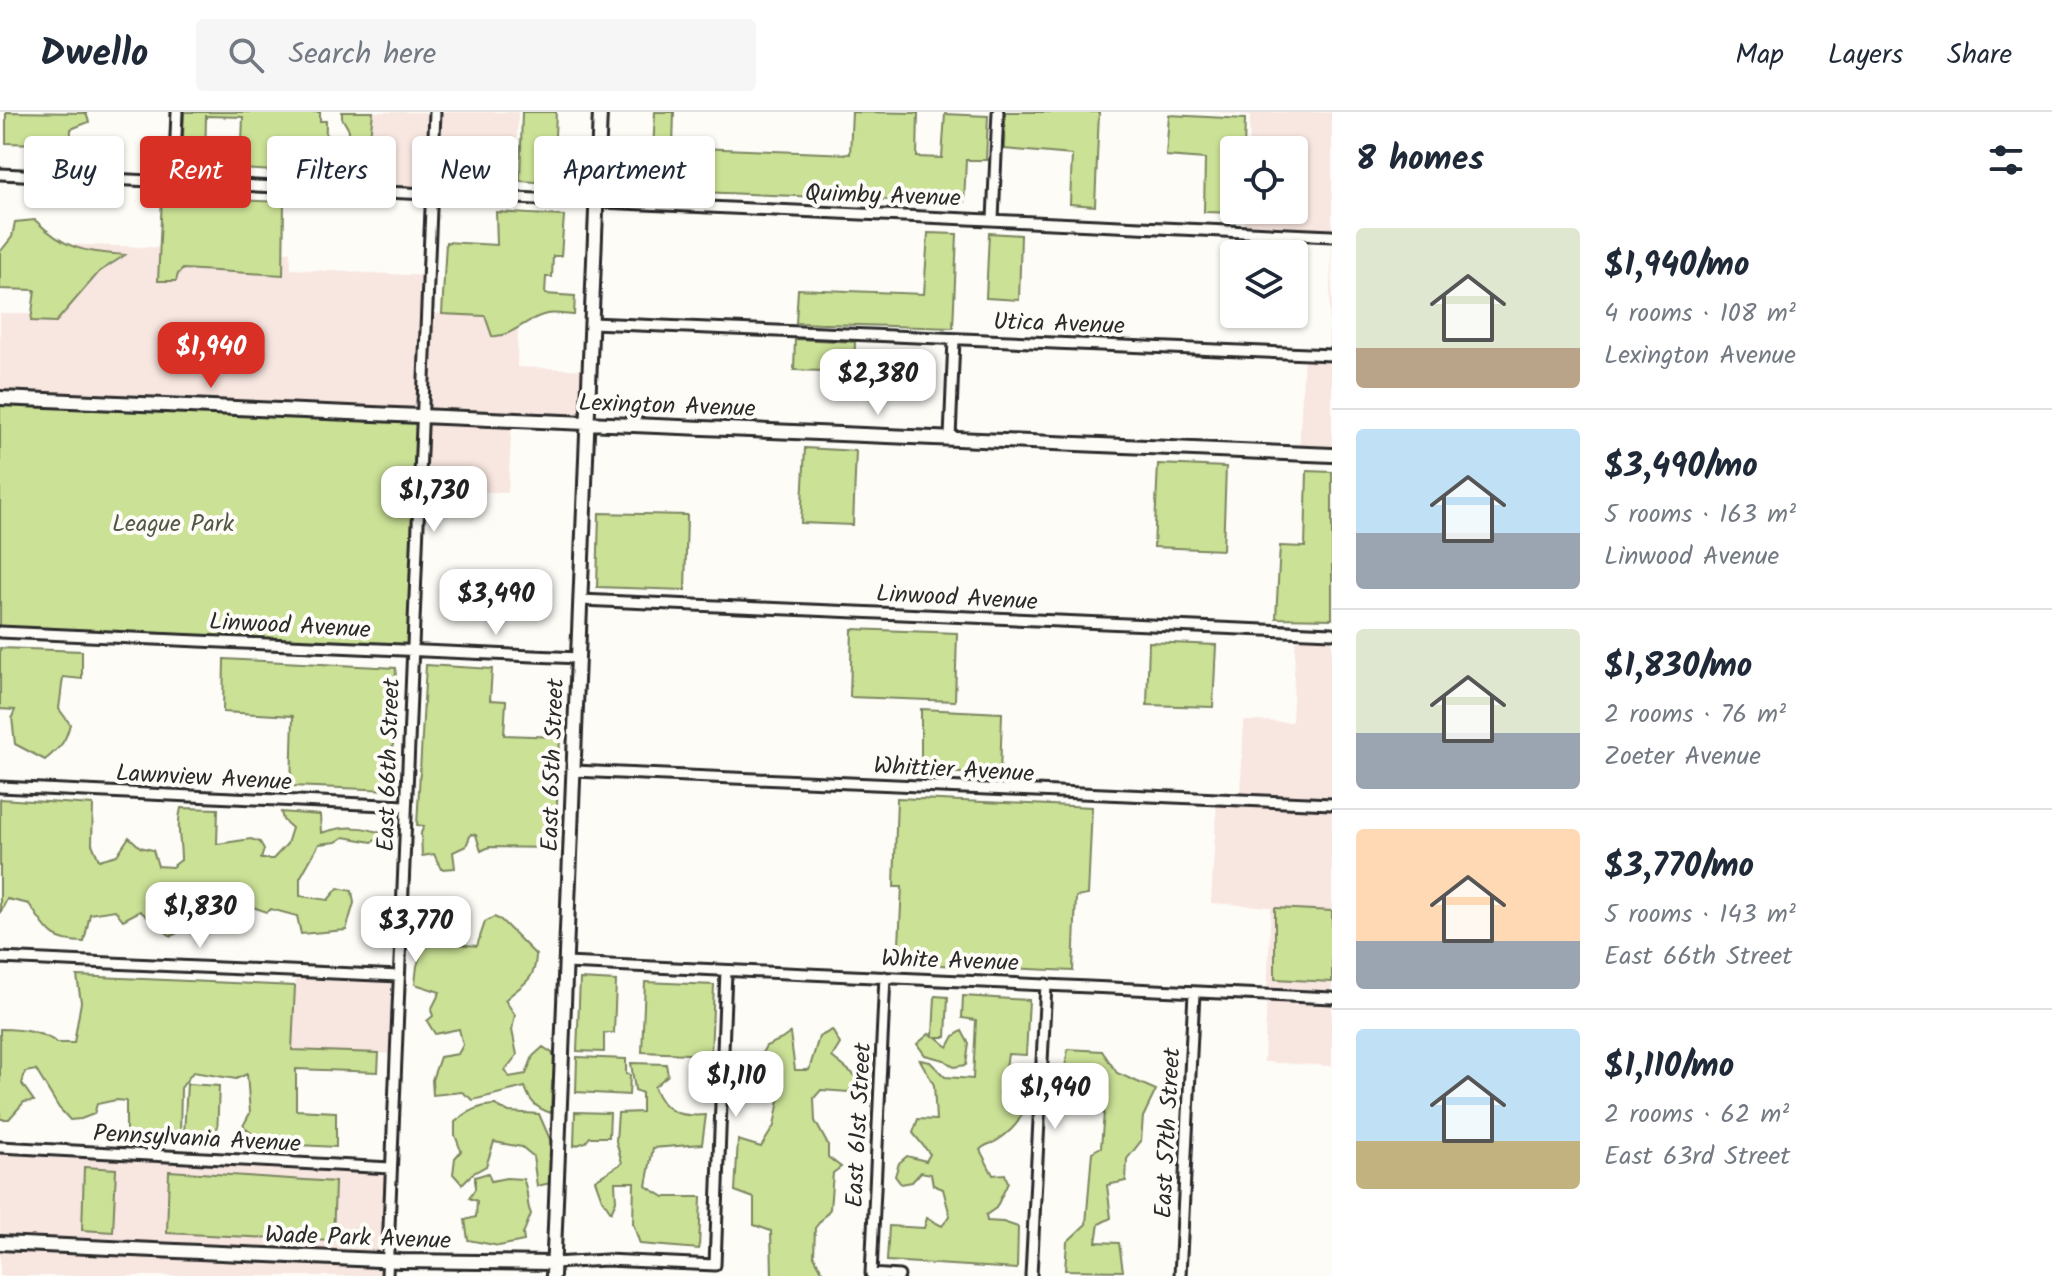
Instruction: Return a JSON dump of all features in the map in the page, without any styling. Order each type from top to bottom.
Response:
[{"type":"street","points":[[176,136],[177,112]]},
{"type":"street","name":"East 66th Street","points":[[434,136],[435,112]]},
{"type":"street","name":"East 65th Street","points":[[599,136],[600,112]]},
{"type":"street","points":[[993,219],[998,112]]},
{"type":"street","name":"Quimby Avenue","points":[[0,174],[140,180]]},
{"type":"street","name":"Quimby Avenue","points":[[251,186],[412,194]]},
{"type":"street","name":"East 66th Street","points":[[387,1276],[430,208]]},
{"type":"street","name":"East 65th Street","points":[[553,1270],[596,208]]},
{"type":"street","name":"Quimby Avenue","points":[[715,208],[1332,236]]},
{"type":"street","name":"Utica Avenue","points":[[592,323],[1332,355]]},
{"type":"street","points":[[950,438],[954,339]]},
{"type":"street","name":"Lexington Avenue","points":[[0,398],[1332,455]]},
{"type":"street","name":"Linwood Avenue","points":[[581,600],[1332,633]]},
{"type":"street","name":"Linwood Avenue","points":[[0,632],[579,658]]},
{"type":"street","name":"Whittier Avenue","points":[[574,771],[1332,804]]},
{"type":"street","name":"Lawnview Avenue","points":[[0,787],[406,806]]},
{"type":"street","points":[[0,958],[399,976]]},
{"type":"street","name":"White Avenue","points":[[566,963],[1332,998]]},
{"type":"street","name":"Wade Park Avenue","points":[[0,1243],[553,1270],[606,1260],[715,1265],[726,971]]},
{"type":"street","name":"East 61st Street","points":[[871,1274],[885,977]]},
{"type":"street","points":[[1031,1276],[1046,984]]},
{"type":"street","name":"East 57th Street","points":[[1180,1276],[1194,993]]},
{"type":"street","name":"Pennsylvania Avenue","points":[[0,1147],[391,1168]]},
{"type":"street","points":[[871,1274],[899,1276]]},
{"type":"shaded area","points":[[368,112],[518,112],[517,136],[412,136],[412,193],[396,193],[396,136],[368,136]]},
{"type":"shaded area","points":[[1208,112],[1332,112],[1332,237],[1244,232],[1244,224],[1308,224],[1308,136],[1249,136],[1250,115]]},
{"type":"shaded area","points":[[1332,237],[1332,455],[1299,454],[1304,354],[1328,354]]},
{"type":"shaded area","points":[[59,244],[290,252],[291,269],[428,276],[426,313],[518,318],[517,367],[590,370],[588,423],[512,418],[508,493],[419,489],[0,398],[0,313],[55,315]]},
{"type":"shaded area","points":[[1296,632],[1332,633],[1332,1066],[1264,1062],[1271,907],[1211,903],[1217,800],[1240,801],[1244,721],[1292,722]]},
{"type":"shaded area","points":[[296,971],[399,976],[396,1054],[292,1050]]},
{"type":"shaded area","points":[[0,1147],[391,1168],[387,1276],[0,1276]]},
{"type":"green space","points":[[6,112],[86,113],[89,122],[71,129],[71,136],[24,136],[24,144],[6,143]]},
{"type":"green space","points":[[184,112],[320,112],[320,121],[326,121],[326,136],[267,136],[267,171],[251,170],[251,136],[242,136],[243,117],[206,116],[206,136],[183,136]]},
{"type":"green space","points":[[342,112],[373,112],[370,136],[349,136]]},
{"type":"green space","points":[[522,112],[556,112],[555,136],[534,136],[534,182],[520,181]]},
{"type":"green space","points":[[655,112],[674,112],[673,136],[654,136]]},
{"type":"green space","points":[[852,112],[918,113],[917,157],[942,158],[945,114],[988,116],[986,160],[966,160],[964,203],[715,193],[715,149],[850,154]]},
{"type":"green space","points":[[1005,112],[1099,112],[1095,206],[1070,204],[1072,155],[1004,149]]},
{"type":"green space","points":[[1169,115],[1245,119],[1244,136],[1220,136],[1220,212],[1204,212],[1205,159],[1166,156]]},
{"type":"green space","points":[[251,201],[267,201],[267,208],[284,208],[283,275],[183,269],[176,281],[158,281],[161,208],[251,208]]},
{"type":"green space","points":[[496,212],[564,216],[561,256],[553,256],[552,277],[546,277],[545,294],[575,296],[574,315],[547,314],[506,334],[492,336],[485,316],[442,314],[446,242],[497,245]]},
{"type":"green space","points":[[35,220],[57,238],[77,248],[125,255],[99,272],[56,322],[31,321],[35,290],[0,289],[0,252],[12,237],[15,222]]},
{"type":"green space","points":[[928,233],[957,234],[953,328],[796,323],[798,289],[924,294]]},
{"type":"green space","points":[[989,233],[1021,235],[1019,300],[986,298]]},
{"type":"green space","points":[[795,339],[855,342],[854,372],[794,370]]},
{"type":"green space","name":"League Park","points":[[0,398],[422,416],[412,651],[0,632]]},
{"type":"green space","points":[[805,448],[856,451],[853,525],[801,523]]},
{"type":"green space","points":[[1158,464],[1226,467],[1223,550],[1154,547]]},
{"type":"green space","points":[[1307,471],[1332,472],[1332,619],[1276,618],[1280,546],[1305,547]]},
{"type":"green space","points":[[599,513],[687,515],[685,590],[597,587]]},
{"type":"green space","points":[[852,629],[957,633],[955,701],[850,697]]},
{"type":"green space","points":[[1149,642],[1216,645],[1213,707],[1147,705]]},
{"type":"green space","points":[[0,648],[82,651],[82,679],[63,677],[59,709],[70,724],[68,731],[61,745],[45,760],[15,744],[12,717],[15,710],[0,709]]},
{"type":"green space","points":[[224,659],[396,668],[391,790],[291,786],[293,716],[223,712]]},
{"type":"green space","points":[[426,665],[492,669],[490,700],[506,701],[504,735],[560,737],[555,848],[489,847],[481,851],[476,835],[471,834],[466,846],[453,852],[455,868],[441,869],[434,854],[422,856],[421,833],[424,826],[417,825]]},
{"type":"green space","points":[[921,709],[1002,713],[1000,775],[921,771]]},
{"type":"green space","points":[[897,798],[1092,807],[1088,895],[1076,897],[1073,971],[898,963],[902,887],[894,887]]},
{"type":"green space","points":[[0,799],[93,805],[92,844],[99,860],[117,855],[129,837],[140,847],[153,850],[158,866],[172,867],[181,860],[181,808],[218,809],[217,844],[251,839],[260,842],[264,849],[261,859],[273,859],[287,844],[292,828],[283,820],[281,812],[320,815],[321,833],[354,828],[386,835],[372,842],[344,837],[336,842],[319,844],[300,878],[300,896],[328,900],[338,888],[352,891],[354,903],[346,930],[301,934],[297,916],[271,909],[267,912],[241,903],[223,909],[214,894],[198,923],[171,936],[140,911],[123,920],[115,910],[90,914],[84,942],[72,941],[50,933],[29,904],[7,899],[0,913]]},
{"type":"green space","points":[[1275,908],[1332,911],[1332,982],[1275,979]]},
{"type":"green space","points":[[494,917],[501,920],[536,955],[530,977],[505,1000],[515,1015],[512,1030],[517,1055],[505,1070],[509,1077],[526,1074],[533,1056],[543,1047],[552,1053],[558,1066],[552,1082],[551,1113],[534,1104],[525,1087],[473,1100],[462,1092],[433,1095],[432,1080],[440,1057],[458,1054],[463,1045],[459,1029],[435,1034],[427,1021],[433,1016],[431,1010],[440,992],[415,984],[425,941],[477,946],[485,922]]},
{"type":"green space","points":[[77,976],[295,986],[292,1050],[379,1053],[378,1072],[296,1069],[296,1110],[336,1112],[336,1147],[259,1143],[259,1136],[257,1138],[243,1126],[250,1113],[247,1074],[236,1079],[193,1072],[181,1088],[180,1137],[126,1136],[126,1101],[97,1104],[94,1114],[70,1120],[36,1070],[25,1072],[22,1084],[34,1101],[24,1102],[9,1119],[0,1119],[0,1029],[37,1033],[57,1043],[74,1043],[81,1002]]},
{"type":"green space","points":[[580,979],[616,981],[614,1033],[604,1033],[604,1052],[577,1051]]},
{"type":"green space","points":[[645,982],[714,985],[711,1055],[642,1052]]},
{"type":"green space","points":[[935,996],[948,997],[946,1037],[936,1037],[948,1047],[954,1036],[962,1031],[969,1044],[966,1065],[954,1067],[944,1060],[925,1055],[917,1044],[929,1034],[933,1036]]},
{"type":"green space","points":[[963,996],[1029,1000],[1026,1055],[1008,1054],[1006,1067],[1024,1068],[999,1091],[1002,1097],[1017,1100],[1024,1108],[1023,1113],[1007,1134],[980,1150],[993,1175],[1005,1174],[1008,1183],[996,1208],[986,1215],[987,1221],[1018,1227],[1017,1269],[887,1261],[889,1226],[924,1228],[927,1218],[942,1226],[950,1216],[943,1189],[933,1185],[931,1174],[921,1172],[912,1182],[901,1184],[895,1176],[899,1163],[907,1156],[926,1161],[930,1154],[913,1133],[918,1119],[936,1120],[934,1085],[920,1060],[930,1062],[945,1077],[973,1079],[976,1020],[962,1018]]},
{"type":"green space","points":[[832,1030],[840,1044],[832,1057],[857,1077],[849,1092],[821,1090],[814,1098],[815,1121],[828,1145],[828,1157],[841,1167],[833,1173],[830,1209],[815,1228],[814,1256],[825,1276],[772,1276],[771,1231],[754,1225],[754,1198],[735,1191],[738,1140],[761,1147],[774,1126],[780,1095],[758,1079],[752,1070],[766,1046],[790,1033],[795,1070],[809,1070],[819,1037]]},
{"type":"green space","points":[[1068,1049],[1102,1051],[1117,1073],[1156,1090],[1143,1117],[1141,1141],[1127,1159],[1126,1181],[1107,1185],[1111,1218],[1099,1224],[1096,1242],[1119,1243],[1123,1271],[1065,1270],[1067,1242],[1086,1224],[1092,1152],[1101,1147],[1107,1078],[1088,1071],[1072,1076],[1064,1074]]},
{"type":"green space","points":[[577,1057],[626,1059],[626,1074],[630,1075],[629,1095],[576,1092]]},
{"type":"green space","points":[[631,1063],[666,1064],[668,1075],[654,1087],[663,1103],[680,1114],[706,1115],[702,1144],[653,1148],[646,1186],[664,1197],[701,1197],[699,1249],[640,1244],[633,1223],[634,1182],[615,1182],[616,1201],[611,1212],[595,1180],[622,1163],[616,1141],[618,1113],[642,1112],[642,1093],[635,1090]]},
{"type":"green space","points":[[187,1084],[219,1086],[217,1136],[184,1134]]},
{"type":"green space","points":[[495,1105],[509,1112],[539,1114],[552,1144],[551,1183],[537,1186],[533,1156],[522,1147],[494,1142],[486,1166],[462,1184],[453,1174],[455,1158],[461,1151],[455,1135],[455,1122],[474,1110]]},
{"type":"green space","points":[[575,1112],[610,1113],[609,1137],[590,1137],[574,1146]]},
{"type":"green space","points":[[84,1167],[116,1169],[113,1232],[82,1230]]},
{"type":"green space","points":[[169,1171],[335,1182],[333,1241],[167,1233]]},
{"type":"green space","points":[[488,1173],[491,1181],[523,1179],[531,1214],[523,1234],[524,1241],[499,1246],[468,1240],[465,1220],[476,1217],[477,1201],[469,1198],[475,1189],[475,1177]]}]
